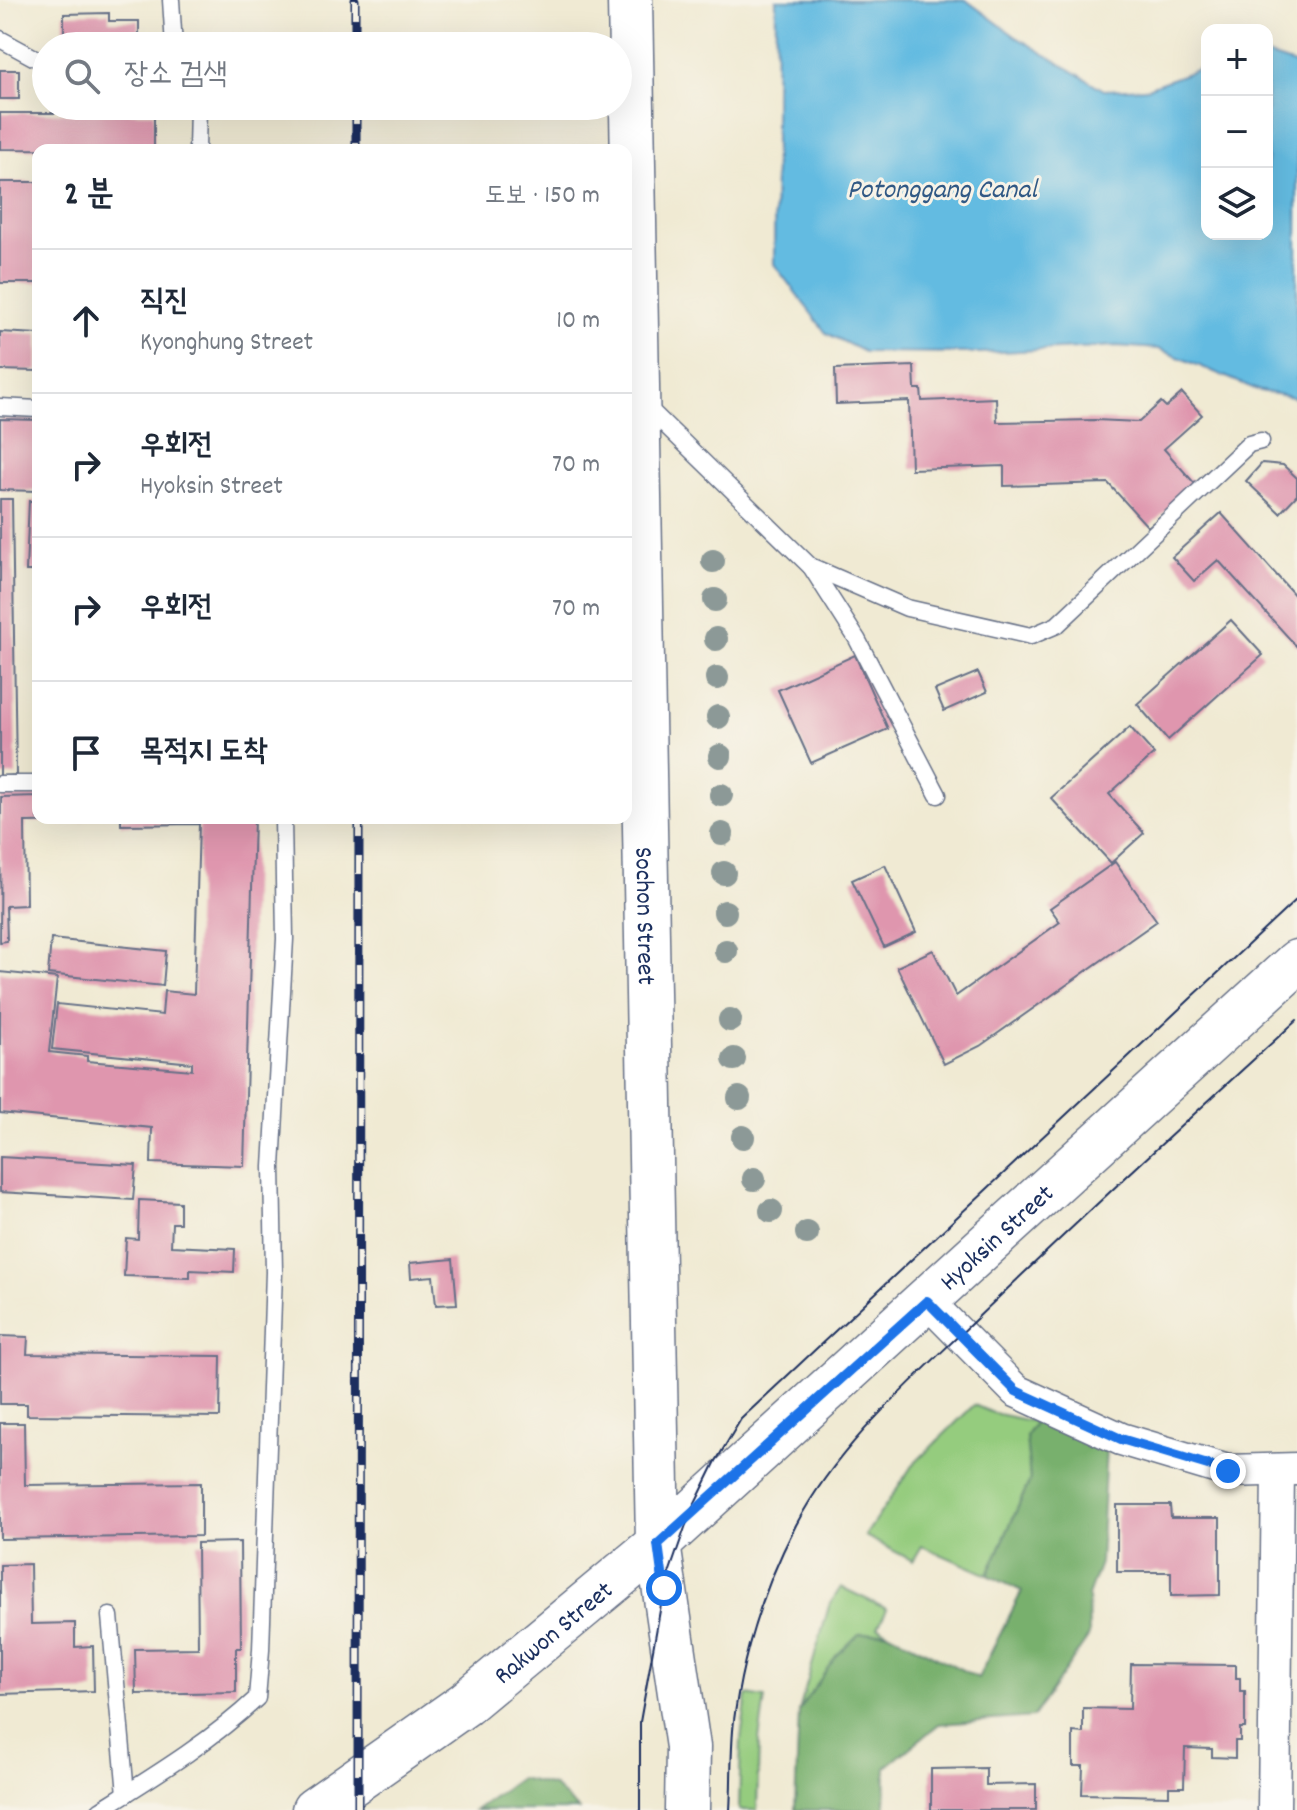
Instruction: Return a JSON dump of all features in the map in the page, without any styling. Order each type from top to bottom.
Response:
[{"type":"main road","name":"Sochon Street","points":[[630,0],[630,32]]},
{"type":"main road","name":"Sochon Street","points":[[632,120],[658,1544],[688,1747],[687,1810]]},
{"type":"main road","name":"Hyoksin Street","points":[[658,1544],[1297,962]]},
{"type":"main road","name":"Rakwon Street","points":[[314,1810],[446,1718],[658,1544]]},
{"type":"street","points":[[927,1301],[1016,1391],[1121,1439],[1228,1471],[1288,1469],[1274,1810]]},
{"type":"lane","points":[[171,0],[173,32]]},
{"type":"lane","points":[[0,39],[32,56]]},
{"type":"lane","points":[[197,144],[198,120]]},
{"type":"lane","points":[[636,397],[810,566],[857,639],[938,795]]},
{"type":"lane","points":[[0,407],[32,409]]},
{"type":"lane","points":[[810,566],[907,608],[1031,636],[1057,625],[1249,444],[1261,441]]},
{"type":"lane","points":[[0,784],[32,784]]},
{"type":"lane","points":[[100,1810],[233,1721],[257,1698],[274,1272],[272,1167],[285,939],[283,824]]},
{"type":"lane","points":[[110,1616],[126,1794]]},
{"type":"green space","points":[[974,1405],[993,1413],[1035,1422],[1026,1436],[1030,1480],[988,1575],[922,1546],[913,1561],[865,1536],[912,1466]]},
{"type":"green space","points":[[1035,1422],[1054,1423],[1106,1448],[1100,1563],[1088,1596],[1089,1636],[1033,1717],[939,1724],[886,1767],[885,1810],[795,1810],[799,1711],[836,1656],[859,1634],[888,1632],[978,1678],[1022,1591],[988,1575],[1030,1480],[1026,1436]]},
{"type":"green space","points":[[841,1587],[887,1609],[878,1627],[888,1632],[859,1635],[799,1711],[829,1606]]},
{"type":"green space","points":[[747,1695],[765,1698],[759,1740],[757,1810],[739,1810],[741,1739]]},
{"type":"green space","points":[[520,1778],[553,1786],[579,1810],[475,1810]]},
{"type":"water","name":"Potonggang Canal","points":[[776,0],[966,0],[1015,36],[1104,90],[1147,88],[1201,68],[1201,240],[1273,240],[1273,57],[1297,65],[1297,398],[1260,391],[1159,349],[1117,346],[980,353],[864,352],[826,333],[774,264]]},
{"type":"building","points":[[109,13],[109,21],[139,21],[139,32],[64,32],[64,14]]},
{"type":"building","points":[[0,70],[19,70],[19,99],[0,99]]},
{"type":"building","points":[[0,113],[32,113],[32,120],[154,120],[154,144],[32,144],[32,149],[0,149]]},
{"type":"building","points":[[0,182],[32,182],[32,283],[0,283]]},
{"type":"building","points":[[0,332],[32,334],[32,371],[0,370]]},
{"type":"building","points":[[914,366],[915,389],[921,389],[922,401],[996,398],[997,422],[1139,422],[1161,402],[1166,407],[1182,393],[1202,415],[1164,449],[1196,485],[1148,527],[1108,483],[1004,486],[1004,466],[911,469],[909,401],[836,404],[835,369]]},
{"type":"building","points":[[0,419],[32,420],[32,491],[0,490]]},
{"type":"building","points":[[1262,463],[1283,465],[1297,478],[1297,495],[1280,513],[1246,481]]},
{"type":"building","points":[[0,499],[12,499],[16,775],[0,776]]},
{"type":"building","points":[[29,501],[32,501],[32,571],[26,571]]},
{"type":"building","points":[[1221,513],[1297,598],[1297,647],[1218,560],[1194,581],[1172,557]]},
{"type":"building","points":[[1231,620],[1263,655],[1168,740],[1137,704]]},
{"type":"building","points":[[855,655],[888,729],[811,763],[778,690]]},
{"type":"building","points":[[978,672],[987,692],[944,711],[935,690]]},
{"type":"building","points":[[1130,727],[1154,754],[1109,794],[1144,833],[1111,863],[1051,798]]},
{"type":"building","points":[[32,796],[32,822],[25,822],[26,905],[6,906],[7,941],[0,942],[1,797]]},
{"type":"building","points":[[199,824],[254,824],[244,1166],[151,1163],[152,1128],[0,1113],[0,972],[57,978],[49,1052],[87,1056],[87,1061],[192,1070],[192,1063],[52,1049],[57,1004],[162,1015],[164,991],[194,994]]},
{"type":"building","points":[[1115,862],[1157,921],[980,1046],[944,1064],[897,967],[933,950],[956,996],[1060,922],[1050,908]]},
{"type":"building","points":[[885,865],[916,932],[884,947],[852,880]]},
{"type":"building","points":[[51,939],[166,951],[163,986],[48,974]]},
{"type":"building","points":[[0,1157],[136,1165],[133,1200],[0,1192]]},
{"type":"building","points":[[139,1200],[180,1202],[180,1223],[172,1223],[171,1246],[235,1249],[234,1272],[190,1270],[190,1278],[124,1276],[126,1238],[138,1239]]},
{"type":"building","points":[[453,1259],[457,1304],[436,1305],[433,1276],[411,1278],[410,1263]]},
{"type":"building","points":[[0,1336],[28,1337],[27,1354],[221,1356],[220,1417],[27,1415],[27,1404],[0,1404]]},
{"type":"building","points":[[0,1423],[24,1423],[25,1485],[201,1483],[201,1536],[0,1539]]},
{"type":"building","points":[[1117,1505],[1170,1505],[1171,1518],[1220,1518],[1220,1595],[1171,1596],[1171,1572],[1117,1572]]},
{"type":"building","points":[[240,1542],[241,1648],[236,1648],[236,1692],[136,1694],[135,1649],[198,1648],[197,1543]]},
{"type":"building","points":[[30,1564],[31,1624],[75,1623],[75,1647],[93,1646],[94,1691],[0,1694],[0,1565]]},
{"type":"building","points":[[1131,1664],[1236,1665],[1240,1691],[1245,1691],[1245,1728],[1240,1728],[1240,1741],[1235,1741],[1235,1758],[1212,1757],[1212,1749],[1185,1748],[1184,1787],[1169,1787],[1169,1796],[1082,1794],[1083,1766],[1073,1766],[1073,1732],[1083,1733],[1083,1708],[1130,1709]]},
{"type":"building","points":[[986,1768],[986,1785],[1036,1784],[1036,1810],[931,1810],[931,1769]]},
{"type":"tram line","points":[[640,1810],[640,1722],[664,1588],[689,1516],[741,1419],[1297,899]]},
{"type":"tram line","points":[[730,1810],[733,1725],[750,1641],[785,1547],[813,1496],[833,1468],[877,1416],[926,1367],[1297,1020]]},
{"type":"railway","points":[[355,0],[355,32]]},
{"type":"railway","points":[[356,120],[356,144]]},
{"type":"railway","points":[[358,1810],[359,824]]},
{"type":"route","points":[[664,1588],[658,1544],[927,1301],[1016,1391],[1121,1439],[1228,1471]]}]
